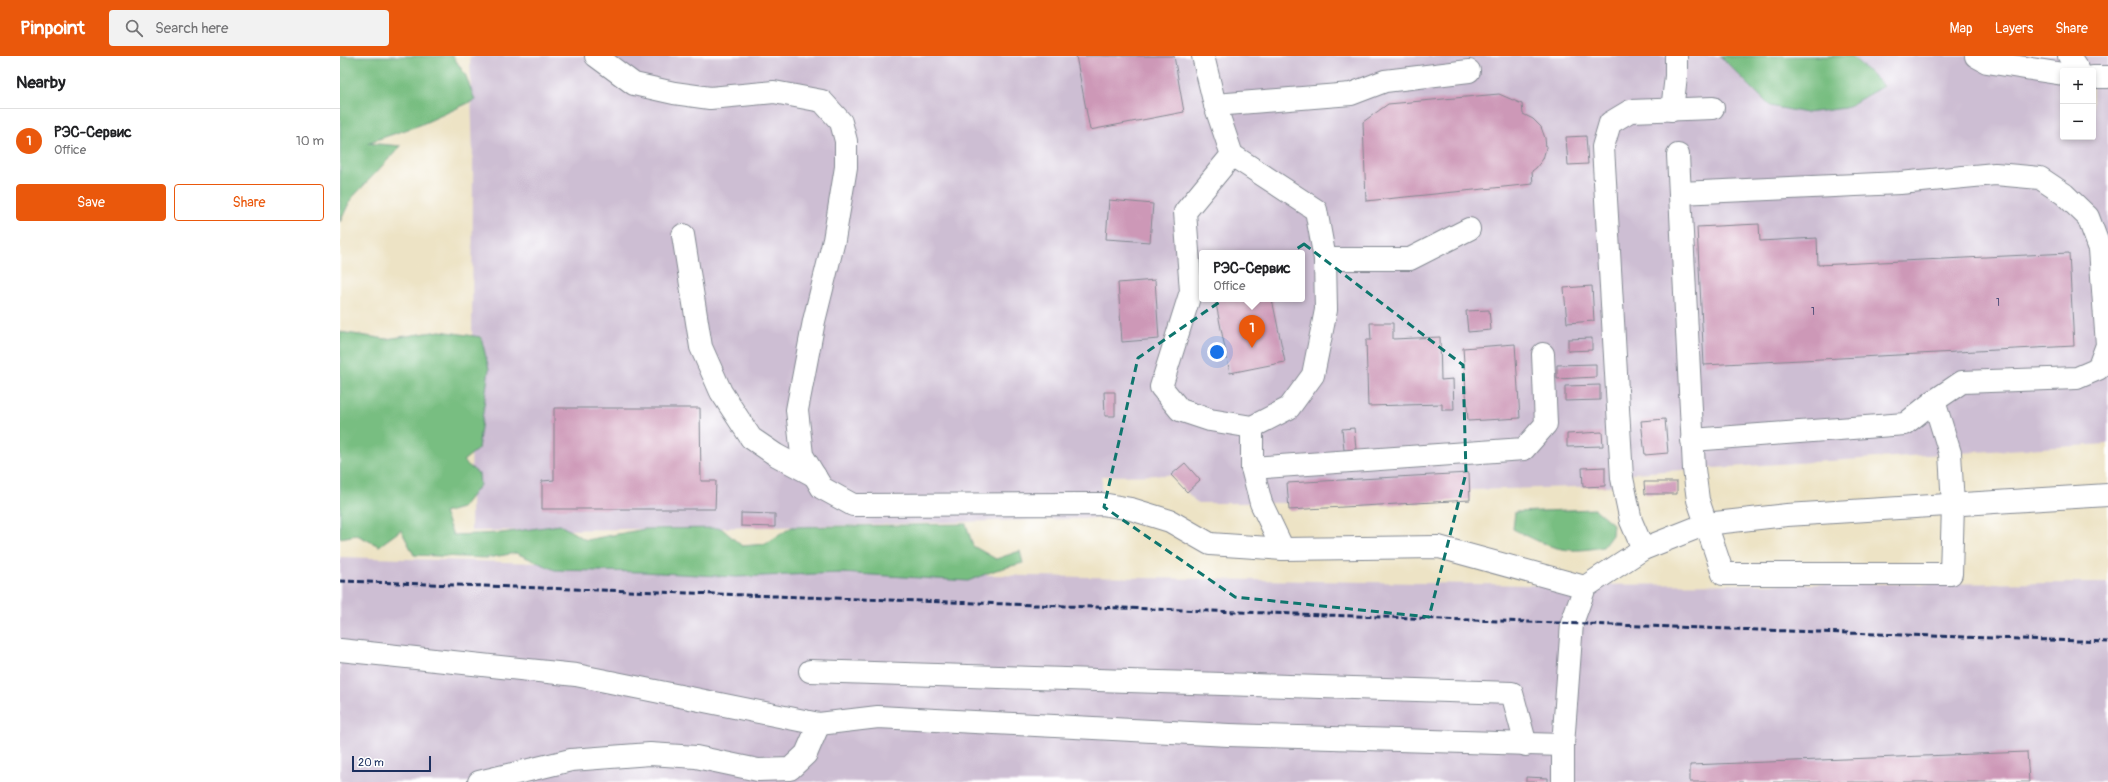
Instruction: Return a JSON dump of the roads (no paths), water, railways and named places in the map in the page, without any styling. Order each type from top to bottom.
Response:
[{"type":"street","points":[[596,56],[634,84],[674,93],[710,98],[774,92],[822,101],[841,122],[846,141],[846,167],[834,240],[814,321],[797,410],[802,455],[822,488],[853,505],[1102,504],[1131,510],[1170,521],[1210,544],[1284,549],[1439,546],[1585,587]]},
{"type":"street","points":[[1203,56],[1216,105],[1232,155],[1316,210],[1325,259],[1326,310],[1313,375],[1289,408],[1252,427],[1210,420],[1180,410],[1161,387],[1191,291],[1185,212],[1232,155]]},
{"type":"street","points":[[1672,110],[1676,76],[1676,56]]},
{"type":"street","points":[[1976,56],[1986,62],[2060,74]]},
{"type":"street","points":[[2069,56],[2077,68]]},
{"type":"street","points":[[1216,105],[1351,94],[1385,81],[1469,71]]},
{"type":"street","points":[[2096,77],[2108,78]]},
{"type":"street","points":[[1643,549],[1631,521],[1622,478],[1603,147],[1610,123],[1630,111],[1713,108]]},
{"type":"street","points":[[1678,155],[1692,440],[1698,500],[1723,574],[1951,574],[1953,505],[1950,453],[1934,401]]},
{"type":"street","points":[[1680,193],[1900,183],[1995,174],[2040,178],[2064,194],[2088,217],[2100,249],[2107,345],[2098,369],[2077,378],[1962,382],[1934,401],[1905,424],[1692,440]]},
{"type":"street","points":[[1325,259],[1410,259],[1469,229]]},
{"type":"street","points":[[683,235],[701,347],[721,392],[751,438],[776,455],[815,476]]},
{"type":"street","points":[[1252,468],[1524,449],[1546,424],[1543,354]]},
{"type":"street","points":[[1252,427],[1252,468],[1261,503],[1284,549]]},
{"type":"street","points":[[1563,782],[1563,745],[1572,623],[1585,587],[1643,549],[1706,524],[1787,515],[2108,495]]},
{"type":"street","points":[[340,650],[576,676],[819,724],[878,716],[1229,735],[1563,745]]},
{"type":"street","points":[[810,671],[1512,693],[1526,745]]},
{"type":"street","points":[[479,782],[571,760],[650,754],[696,757],[758,770],[790,769],[806,754],[819,724]]},
{"type":"railway","points":[[340,581],[2108,642]]},
{"type":"place","name":"РЭС-Сервис","points":[[1252,348]]}]
